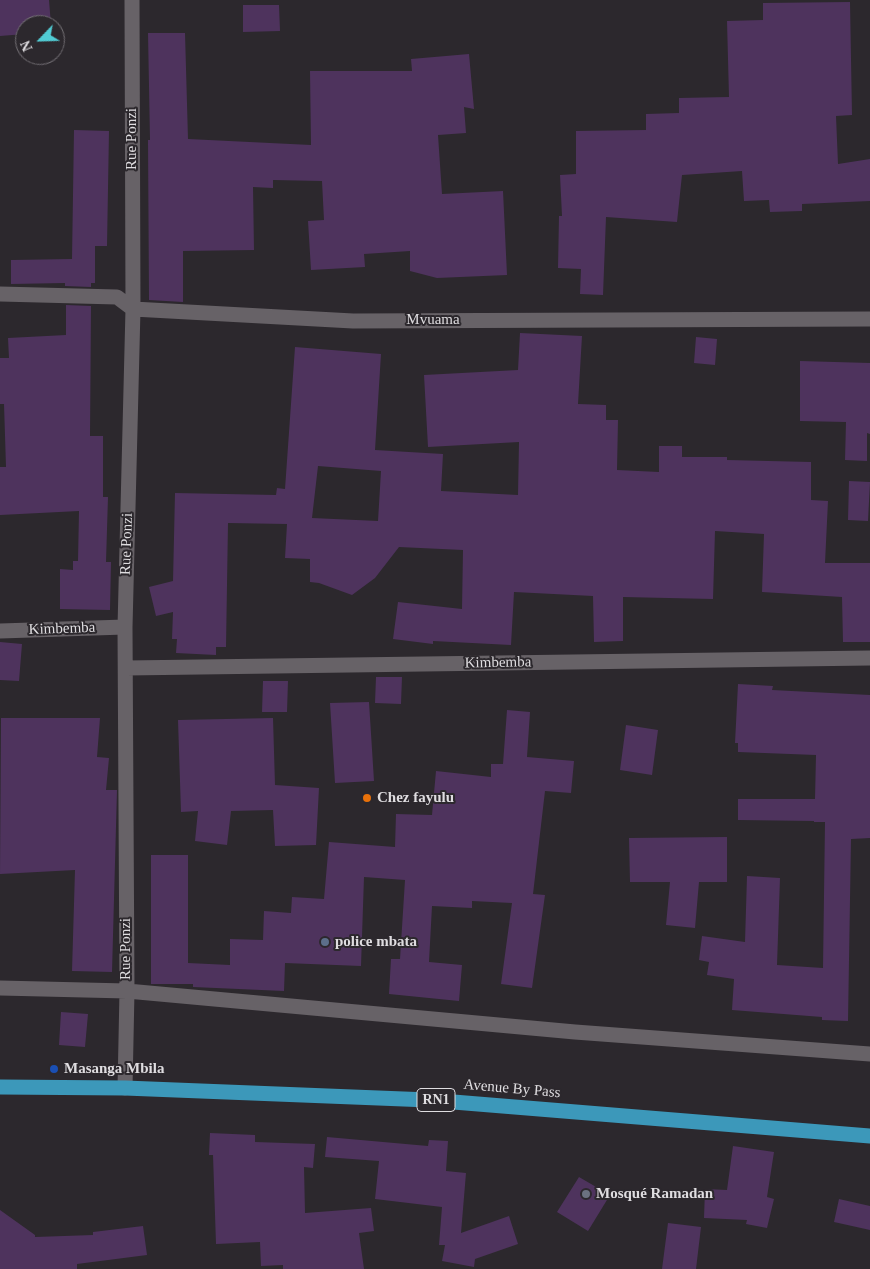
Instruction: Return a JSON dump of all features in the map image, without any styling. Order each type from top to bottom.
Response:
[{"type":"highway","name":"Avenue By Pass","points":[[0,1087],[125,1088],[429,1100],[870,1136]]},
{"type":"street","name":"Rue Ponzi","points":[[125,1088],[127,991],[125,627],[134,309],[132,0]]},
{"type":"street","name":"Mvuama","points":[[0,294],[117,297],[134,309],[353,321],[870,319]]},
{"type":"street","name":"Kimbemba","points":[[0,631],[125,627]]},
{"type":"street","name":"Kimbemba","points":[[126,668],[870,658]]},
{"type":"street","points":[[0,988],[127,991],[575,1032],[870,1054]]},
{"type":"building","points":[[0,0],[49,0],[50,15],[15,15],[15,35],[0,36]]},
{"type":"building","points":[[850,2],[852,115],[836,116],[838,164],[870,159],[870,201],[802,204],[802,211],[770,212],[769,200],[744,201],[742,171],[682,175],[677,222],[606,217],[603,295],[580,294],[581,269],[558,268],[559,216],[562,216],[560,175],[576,174],[576,131],[646,130],[646,114],[679,113],[679,98],[729,97],[727,21],[763,20],[763,3]]},
{"type":"building","points":[[243,5],[279,5],[280,31],[243,32]]},
{"type":"building","points":[[148,33],[185,33],[188,139],[311,145],[310,71],[412,71],[411,59],[469,54],[474,109],[464,107],[466,133],[438,135],[442,194],[503,191],[507,275],[437,278],[410,271],[410,251],[364,254],[365,267],[311,270],[308,221],[324,220],[322,181],[273,180],[273,188],[253,187],[254,250],[183,251],[183,302],[149,300],[148,140],[150,140]]},
{"type":"building","points":[[74,130],[109,131],[107,246],[95,246],[95,283],[91,283],[91,287],[65,286],[65,283],[11,284],[11,260],[72,259]]},
{"type":"building","points":[[66,305],[91,306],[90,436],[103,436],[103,497],[108,497],[106,562],[111,562],[110,610],[60,609],[60,569],[73,570],[73,561],[78,561],[79,511],[0,515],[0,467],[6,467],[4,404],[0,404],[0,358],[9,358],[8,338],[66,335]]},
{"type":"building","points":[[520,333],[582,336],[578,404],[606,405],[606,420],[618,420],[617,470],[659,472],[659,446],[682,446],[682,457],[727,457],[727,460],[811,462],[811,500],[828,501],[825,563],[870,563],[870,642],[843,642],[842,597],[762,592],[764,534],[715,531],[713,599],[623,597],[623,641],[594,642],[593,596],[514,592],[511,645],[433,641],[433,644],[393,639],[398,602],[462,609],[463,550],[399,547],[375,578],[352,595],[319,583],[310,582],[310,559],[285,558],[287,524],[228,523],[226,647],[216,647],[216,655],[176,653],[177,639],[172,639],[173,612],[156,616],[149,587],[173,581],[175,493],[276,495],[277,488],[285,489],[295,347],[381,354],[375,450],[443,454],[441,491],[518,495],[519,442],[428,447],[424,375],[518,370]],"holes":[[[318,466],[381,471],[378,521],[312,518]]]},
{"type":"building","points":[[696,337],[717,339],[715,365],[694,363]]},
{"type":"building","points":[[800,361],[870,363],[870,434],[867,433],[867,461],[845,460],[846,422],[800,421]]},
{"type":"building","points":[[849,481],[870,482],[868,521],[848,520]]},
{"type":"building","points":[[0,642],[22,644],[19,681],[0,680]]},
{"type":"building","points":[[376,677],[402,677],[401,704],[375,703]]},
{"type":"building","points":[[263,681],[288,681],[287,712],[262,712]]},
{"type":"building","points":[[738,684],[773,686],[772,690],[870,695],[870,838],[851,839],[848,1021],[822,1020],[822,1017],[732,1010],[734,979],[707,975],[709,962],[699,960],[702,936],[745,942],[747,876],[780,878],[777,965],[823,968],[825,822],[738,820],[738,799],[815,799],[816,755],[738,752],[738,743],[735,743]]},
{"type":"building","points":[[369,702],[374,781],[335,783],[330,703]]},
{"type":"building","points":[[507,710],[530,712],[527,757],[574,761],[571,793],[545,791],[533,894],[545,895],[532,988],[501,984],[512,903],[472,901],[472,908],[432,906],[429,962],[462,965],[459,1001],[389,994],[391,959],[400,959],[405,880],[364,877],[361,966],[285,963],[284,991],[193,987],[193,984],[151,984],[151,855],[188,855],[188,963],[230,965],[230,939],[263,940],[264,911],[291,913],[292,897],[324,899],[329,842],[395,847],[396,814],[432,815],[436,771],[491,777],[491,764],[503,764]]},
{"type":"building","points":[[1,718],[100,718],[97,757],[109,758],[106,790],[117,790],[112,972],[72,971],[75,870],[0,874]]},
{"type":"building","points":[[273,718],[275,785],[319,788],[316,845],[275,846],[273,810],[231,811],[227,845],[195,841],[198,811],[181,812],[178,720]]},
{"type":"building","points":[[626,725],[658,730],[652,775],[620,770]]},
{"type":"building","points":[[727,837],[727,882],[699,882],[695,928],[666,925],[670,882],[630,882],[629,838]]},
{"type":"building","points":[[61,1012],[88,1014],[85,1047],[59,1045]]},
{"type":"building","points":[[210,1133],[255,1135],[255,1142],[315,1144],[313,1168],[304,1167],[305,1213],[371,1208],[374,1231],[359,1233],[364,1269],[283,1269],[283,1265],[261,1266],[260,1242],[216,1244],[213,1155],[209,1155]]},
{"type":"building","points":[[327,1137],[428,1146],[429,1140],[448,1141],[446,1171],[466,1173],[461,1233],[509,1216],[518,1244],[475,1259],[474,1267],[442,1261],[445,1245],[439,1245],[442,1207],[375,1199],[379,1161],[325,1157]]},
{"type":"building","points":[[733,1146],[774,1152],[767,1197],[774,1199],[767,1228],[746,1224],[747,1220],[704,1218],[705,1189],[727,1190]]},
{"type":"building","points":[[579,1177],[610,1195],[588,1231],[557,1212]]},
{"type":"building","points":[[839,1199],[870,1206],[870,1230],[834,1222]]},
{"type":"building","points":[[0,1210],[35,1235],[35,1237],[93,1235],[93,1232],[143,1226],[147,1255],[77,1264],[77,1269],[0,1269]]},
{"type":"building","points":[[668,1223],[701,1227],[696,1269],[662,1269]]},
{"type":"place","name":"Chez fayulu","points":[[367,798]]},
{"type":"place","name":"police mbata","points":[[325,942]]},
{"type":"place","name":"Masanga Mbila","points":[[54,1069]]},
{"type":"place","name":"Mosqué Ramadan","points":[[586,1194]]}]
